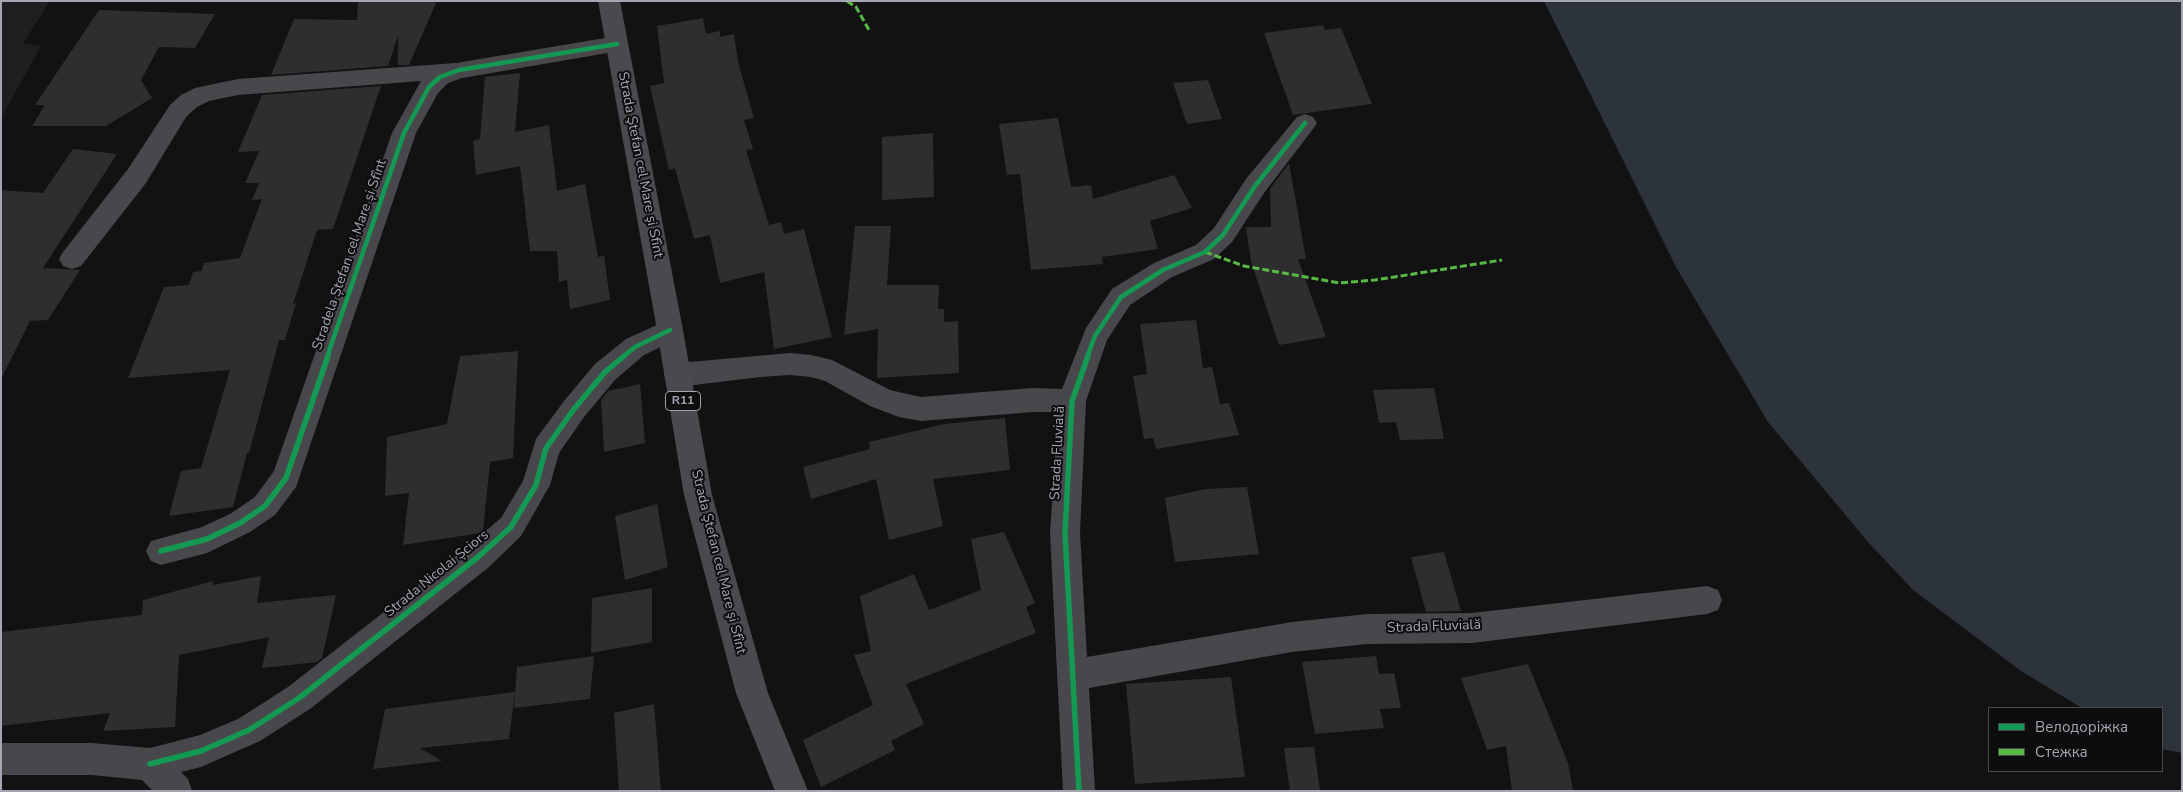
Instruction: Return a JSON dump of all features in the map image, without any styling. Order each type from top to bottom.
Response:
[{"type":"main road","name":"Strada Ştefan cel Mare şi Sfînt","points":[[609,1],[670,330],[698,495],[752,693],[792,791]]},
{"type":"street","name":"Stradela Ștefan cel Mare și Sfînt","points":[[72,259],[137,176],[178,111],[189,101],[203,94],[238,87],[459,70],[617,44]]},
{"type":"street","name":"Stradela Ștefan cel Mare și Sfînt","points":[[161,551],[207,539],[240,523],[265,506],[286,478],[404,133],[429,87],[440,77],[459,70]]},
{"type":"street","name":"Strada Fluvială","points":[[1079,791],[1065,533],[1072,400],[1095,336],[1121,297],[1163,270],[1206,252],[1223,235],[1255,186],[1305,123]]},
{"type":"street","name":"Strada Nicolai Șciors","points":[[1,759],[92,760],[150,764],[201,751],[249,730],[299,698],[478,557],[512,527],[536,485],[546,448],[574,409],[605,372],[635,347],[670,330]]},
{"type":"street","name":"Strada Fluvială","points":[[678,375],[760,366],[790,364],[811,366],[832,372],[880,398],[899,405],[921,409],[1033,400],[1072,400]]},
{"type":"street","name":"Strada Fluvială","points":[[1074,675],[1292,637],[1367,629],[1472,628],[1708,600]]},
{"type":"street","points":[[150,764],[176,791]]},
{"type":"shaded area","points":[[1,1],[50,1],[23,43],[41,46],[1,118]]},
{"type":"shaded area","points":[[1544,1],[2182,1],[2182,753],[2163,749],[2163,707],[2080,707],[2021,671],[1913,590],[1868,542],[1768,422],[1676,267]]},
{"type":"building","points":[[358,1],[437,1],[409,65],[398,65],[398,36],[388,66],[271,75],[294,19],[357,20]]},
{"type":"building","points":[[99,10],[215,14],[195,48],[159,47],[141,80],[152,98],[106,126],[32,126],[45,105],[35,105]]},
{"type":"building","points":[[703,18],[706,34],[720,31],[720,37],[734,34],[738,62],[754,118],[744,120],[753,149],[746,150],[769,225],[781,222],[784,234],[804,229],[832,337],[774,349],[764,272],[720,283],[710,235],[694,239],[675,168],[669,170],[650,86],[664,83],[657,26]]},
{"type":"building","points":[[1323,25],[1325,30],[1341,28],[1372,104],[1293,115],[1264,33]]},
{"type":"building","points":[[520,73],[515,132],[549,125],[557,191],[585,184],[598,257],[604,256],[610,300],[570,309],[567,280],[559,282],[557,251],[530,251],[520,166],[476,175],[473,141],[480,139],[485,77]]},
{"type":"building","points":[[1208,80],[1222,119],[1187,124],[1173,83]]},
{"type":"building","points":[[381,86],[333,229],[317,230],[293,304],[296,303],[285,340],[279,340],[233,507],[169,516],[181,471],[201,468],[230,370],[128,378],[164,287],[189,285],[193,272],[202,271],[204,263],[240,258],[262,199],[252,200],[259,183],[245,183],[259,151],[238,152],[262,95]]},
{"type":"building","points":[[1058,118],[1071,187],[1091,185],[1093,199],[1174,175],[1192,208],[1150,221],[1158,249],[1102,257],[1103,264],[1031,270],[1020,174],[1007,175],[999,124]]},
{"type":"building","points":[[933,133],[934,197],[882,200],[882,137]]},
{"type":"building","points":[[73,149],[117,154],[43,268],[80,270],[48,320],[30,321],[1,379],[1,190],[43,193]]},
{"type":"building","points":[[1289,163],[1306,259],[1298,259],[1326,337],[1279,345],[1251,262],[1246,227],[1271,227],[1270,189]]},
{"type":"building","points":[[855,226],[891,226],[887,285],[939,285],[938,309],[944,309],[944,322],[958,321],[959,373],[877,378],[878,329],[844,335]]},
{"type":"building","points":[[1196,320],[1203,368],[1212,367],[1220,404],[1229,403],[1239,435],[1156,449],[1153,438],[1144,439],[1133,376],[1147,374],[1140,324]]},
{"type":"building","points":[[518,351],[513,458],[490,462],[483,531],[403,545],[409,493],[385,496],[387,437],[447,424],[460,356]]},
{"type":"building","points":[[640,384],[645,443],[604,452],[601,400],[608,391]]},
{"type":"building","points":[[1434,388],[1444,439],[1400,440],[1396,422],[1379,423],[1373,390]]},
{"type":"building","points":[[1005,418],[1010,470],[933,479],[943,526],[889,540],[876,479],[811,499],[803,467],[870,449],[869,442],[944,424]]},
{"type":"building","points":[[1247,487],[1259,554],[1175,562],[1165,498],[1205,489]]},
{"type":"building","points":[[657,504],[668,567],[625,580],[615,516]]},
{"type":"building","points":[[1004,532],[1035,603],[1026,607],[1036,633],[906,684],[924,724],[891,741],[895,750],[821,787],[803,740],[873,705],[854,655],[871,651],[860,596],[914,574],[929,610],[981,590],[971,539]]},
{"type":"building","points":[[1444,552],[1461,611],[1426,612],[1411,557]]},
{"type":"building","points":[[261,576],[257,603],[336,595],[322,658],[317,662],[262,668],[269,637],[179,655],[175,727],[103,731],[110,713],[1,726],[1,632],[142,615],[143,600],[213,581],[213,585]]},
{"type":"building","points":[[652,588],[652,642],[591,653],[592,598]]},
{"type":"building","points":[[594,656],[590,699],[514,708],[517,667]]},
{"type":"building","points":[[1376,656],[1379,674],[1394,673],[1401,708],[1380,709],[1384,728],[1315,734],[1302,662]]},
{"type":"building","points":[[1528,664],[1568,763],[1573,791],[1512,791],[1506,746],[1487,750],[1461,678]]},
{"type":"building","points":[[1231,677],[1245,777],[1135,784],[1126,684]]},
{"type":"building","points":[[515,692],[509,739],[420,748],[442,761],[373,769],[385,709]]},
{"type":"building","points":[[654,704],[661,791],[619,791],[614,713]]},
{"type":"building","points":[[1314,747],[1320,791],[1290,791],[1284,748]]},
{"type":"marked path","points":[[847,1],[856,7],[869,30]]},
{"type":"marked path","points":[[1205,252],[1244,266],[1339,283],[1375,280],[1502,260]]},
{"type":"cycle path","points":[[161,551],[207,539],[240,523],[265,506],[286,478],[404,133],[429,87],[440,77],[459,70],[617,44]]},
{"type":"cycle path","points":[[1079,791],[1065,533],[1072,401],[1080,376],[1095,336],[1121,297],[1163,270],[1205,252],[1223,235],[1255,186],[1305,123]]},
{"type":"cycle path","points":[[150,764],[201,751],[249,730],[299,698],[478,557],[511,527],[536,485],[546,448],[574,409],[605,372],[635,347],[670,330]]}]
